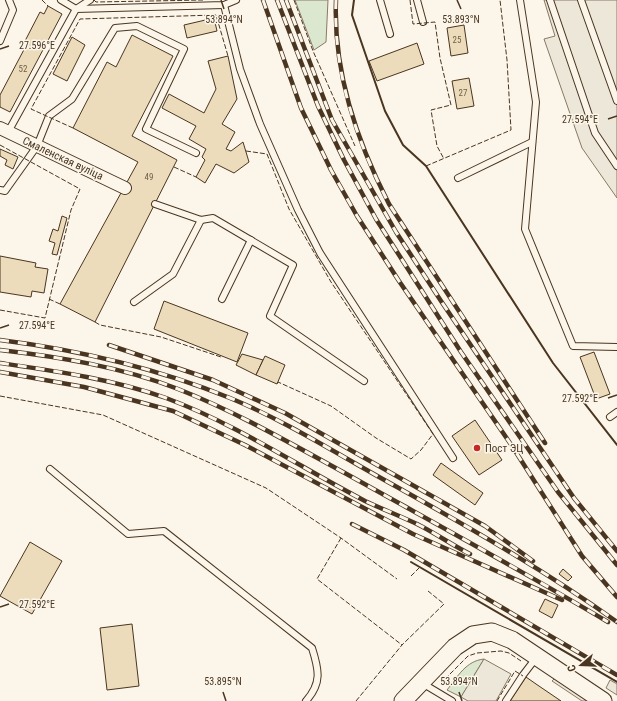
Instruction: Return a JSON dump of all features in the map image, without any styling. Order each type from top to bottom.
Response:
[{"type":"main road","points":[[403,701],[444,656],[465,639],[477,634],[492,632],[512,640],[603,701]]},
{"type":"street","name":"Смаленская вуліца","points":[[4,130],[125,188]]},
{"type":"lane","points":[[0,41],[13,10],[9,0]]},
{"type":"lane","points":[[61,0],[76,9],[224,5],[236,0]]},
{"type":"lane","points":[[4,130],[76,9],[90,0]]},
{"type":"lane","points":[[380,0],[390,34]]},
{"type":"lane","points":[[417,0],[423,22]]},
{"type":"lane","points":[[520,0],[536,102],[525,229],[573,346],[617,347]]},
{"type":"lane","points":[[550,0],[595,133],[617,166]]},
{"type":"lane","points":[[581,0],[617,101]]},
{"type":"lane","points":[[224,5],[240,69],[260,124],[298,210],[317,247],[453,458]]},
{"type":"lane","points":[[0,190],[5,191],[37,146],[49,116],[72,99],[115,28],[137,26],[184,49],[146,129],[196,153]]},
{"type":"lane","points":[[458,178],[532,142]]},
{"type":"lane","points":[[155,204],[201,220],[212,218],[293,265],[270,316],[364,381]]},
{"type":"lane","points":[[134,302],[173,274],[201,220]]},
{"type":"lane","points":[[222,299],[251,240]]},
{"type":"lane","points":[[610,417],[617,412]]},
{"type":"lane","points":[[50,469],[128,534],[164,531],[312,648],[319,670],[314,691],[306,701]]},
{"type":"lane","points":[[506,701],[537,657]]},
{"type":"lane","points":[[420,682],[452,701]]},
{"type":"green space","points":[[295,0],[328,0],[326,42],[314,50]]},
{"type":"green space","points":[[484,659],[461,697],[447,690],[467,666],[478,660]]},
{"type":"shaded area","points":[[544,0],[617,0],[617,198],[582,148],[544,39],[555,36]]},
{"type":"shaded area","points":[[484,659],[511,674],[496,701],[468,701],[461,697]]},
{"type":"shaded area","points":[[555,678],[590,701],[582,701],[552,681]]},
{"type":"shaded area","points":[[610,680],[617,684],[617,695],[606,688]]},
{"type":"building","points":[[48,6],[62,14],[10,112],[0,107],[0,95],[28,42],[25,41],[40,12],[44,14]]},
{"type":"building","points":[[214,18],[217,31],[187,38],[184,25]]},
{"type":"building","points":[[464,25],[468,53],[451,56],[447,28]]},
{"type":"building","points":[[132,35],[173,56],[132,136],[177,160],[95,322],[60,304],[138,162],[73,128],[107,62],[116,67]]},
{"type":"building","points":[[72,37],[85,45],[67,81],[53,74]]},
{"type":"building","points":[[417,43],[424,64],[377,81],[369,61]]},
{"type":"building","points":[[228,56],[237,99],[222,124],[235,132],[226,149],[231,151],[243,142],[249,162],[234,173],[216,164],[205,183],[196,177],[205,160],[202,157],[206,149],[189,139],[196,126],[162,108],[169,94],[204,113],[216,89],[208,61]]},
{"type":"building","points":[[469,78],[474,106],[457,109],[452,81]]},
{"type":"building","points":[[0,149],[18,157],[13,169],[5,165],[7,160],[0,156]]},
{"type":"building","points":[[62,216],[67,218],[57,255],[52,254],[55,243],[49,241],[53,229],[58,231]]},
{"type":"building","points":[[0,256],[36,263],[35,267],[48,269],[44,293],[32,291],[31,297],[0,292]]},
{"type":"building","points":[[164,301],[248,333],[237,362],[154,329]]},
{"type":"building","points":[[594,352],[610,394],[596,399],[580,357]]},
{"type":"building","points":[[242,354],[263,360],[256,375],[236,365]]},
{"type":"building","points":[[265,356],[285,365],[277,384],[256,375]]},
{"type":"building","name":"Пост ЭЦ","points":[[475,420],[502,460],[479,475],[452,436]]},
{"type":"building","points":[[441,463],[483,493],[475,505],[433,475]]},
{"type":"building","points":[[30,542],[62,561],[32,614],[0,596]]},
{"type":"building","points":[[563,569],[572,577],[568,581],[559,574]]},
{"type":"building","points":[[545,599],[558,605],[552,618],[539,611]]},
{"type":"building","points":[[132,624],[139,686],[107,690],[100,628]]},
{"type":"building","points":[[526,677],[536,684],[561,701],[510,701]]},
{"type":"railway","points":[[263,0],[301,108],[331,170],[357,216],[399,281],[512,446],[582,556],[617,597]]},
{"type":"railway","points":[[277,0],[318,106],[344,160],[376,219],[461,352],[558,492],[617,565]]},
{"type":"railway","points":[[286,0],[332,120],[396,232],[574,498],[617,551]]},
{"type":"railway","points":[[336,0],[338,53],[343,79],[357,130],[377,180],[389,204],[545,443]]},
{"type":"railway","points":[[0,340],[59,349],[146,369],[202,387],[252,407],[315,440],[481,535],[536,568],[617,622]]},
{"type":"railway","points":[[109,345],[213,380],[285,413],[485,526],[533,561]]},
{"type":"railway","points":[[0,350],[45,356],[113,369],[157,381],[201,398],[266,430],[513,567],[608,622]]},
{"type":"railway","points":[[0,363],[105,381],[146,391],[192,408],[267,446],[340,488],[365,501],[411,521],[470,554]]},
{"type":"railway","points":[[0,372],[84,387],[173,411],[245,445],[413,534],[562,600]]},
{"type":"railway","points":[[352,524],[404,550],[617,675]]},
{"type":"fence","points":[[42,0],[48,6]]},
{"type":"fence","points":[[94,0],[96,2],[203,0]]},
{"type":"fence","points":[[294,0],[313,51],[355,146]]},
{"type":"fence","points":[[410,0],[413,24],[435,22],[440,58],[451,105],[431,110],[437,146],[444,159]]},
{"type":"fence","points":[[426,166],[511,130],[507,60],[500,0]]},
{"type":"fence","points":[[73,128],[31,109],[80,19],[216,15],[228,56]]},
{"type":"fence","points":[[0,145],[80,189],[71,210],[45,318],[0,310]]},
{"type":"fence","points":[[246,151],[267,154],[289,209],[331,282],[433,434],[421,450],[411,459],[376,438],[331,406],[278,382],[277,384]]},
{"type":"fence","points":[[174,167],[196,177]]},
{"type":"fence","points":[[49,299],[60,304]]},
{"type":"fence","points":[[95,322],[100,325],[161,337],[221,357]]},
{"type":"fence","points":[[0,396],[103,415],[266,488],[341,538],[397,579]]},
{"type":"fence","points":[[341,538],[317,579],[402,645]]},
{"type":"fence","points":[[411,576],[419,568]]},
{"type":"fence","points":[[356,701],[402,645],[444,604],[428,591]]},
{"type":"fence","points":[[445,679],[468,656],[477,653],[501,651],[509,653],[521,661]]},
{"type":"fence","points":[[497,701],[515,671],[523,676]]},
{"type":"wall","points":[[354,0],[352,15],[385,111],[403,145],[426,166],[553,363],[617,445]]},
{"type":"wall","points":[[411,562],[617,682]]},
{"type":"place","name":"Пост ЭЦ","points":[[477,448]]}]
